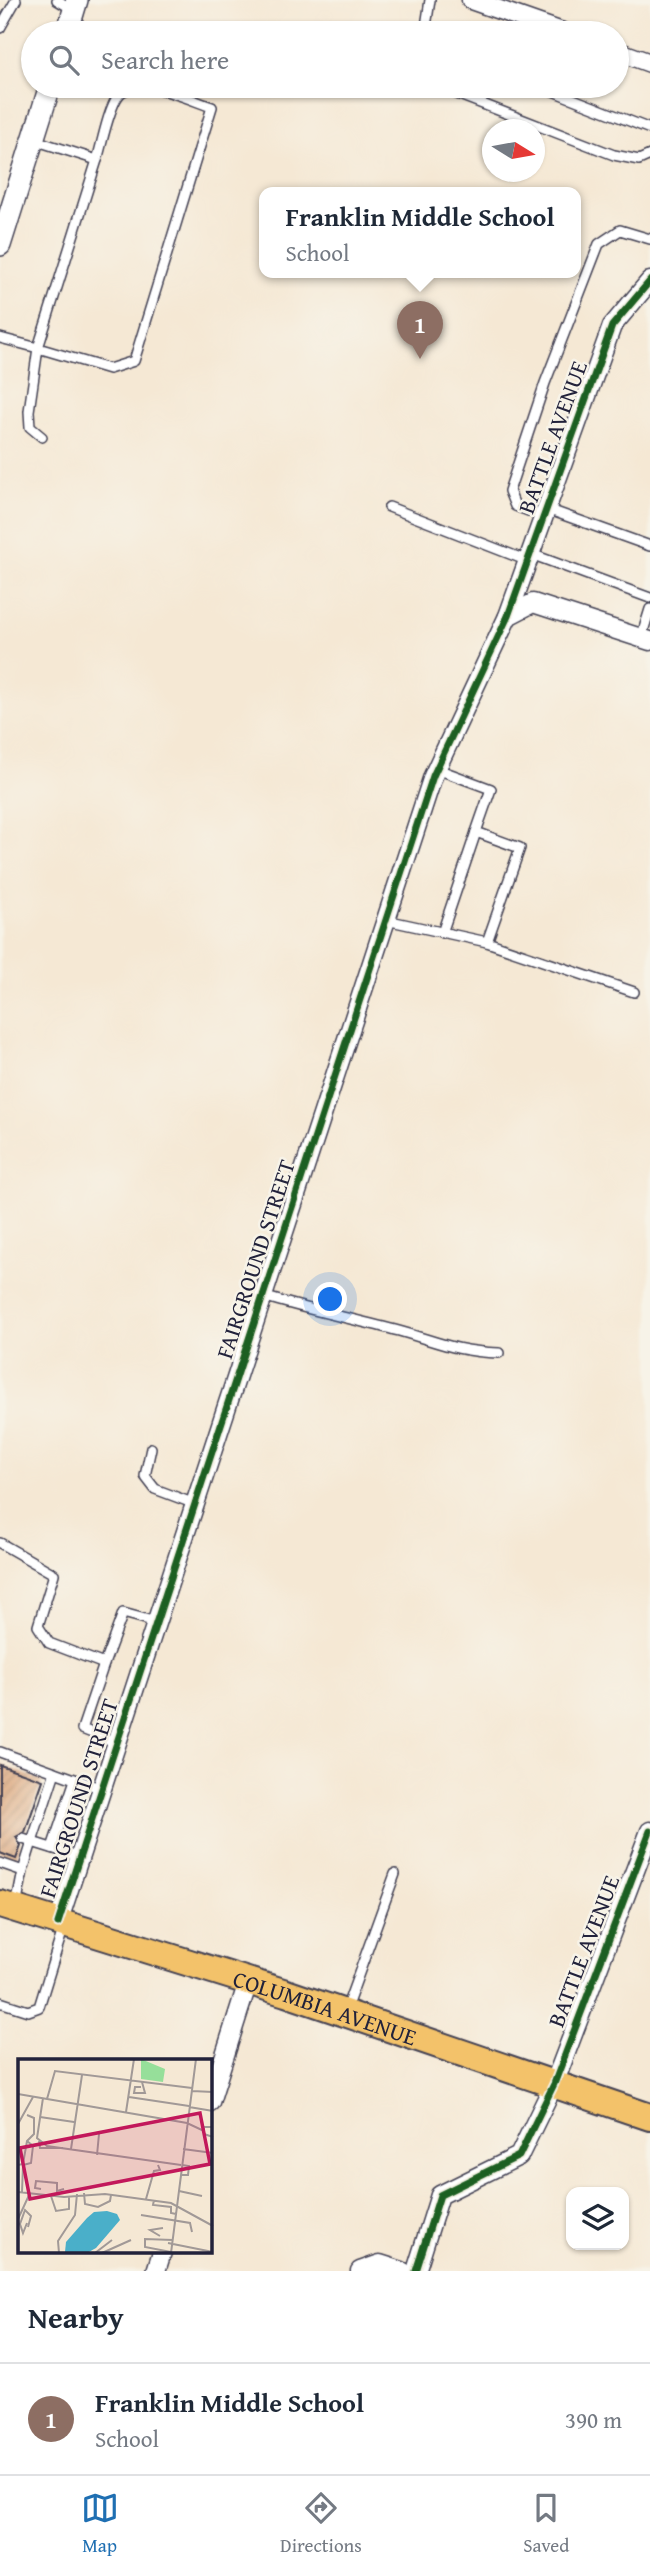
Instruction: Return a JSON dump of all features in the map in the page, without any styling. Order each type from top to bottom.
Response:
[{"type":"main road","name":"COLUMBIA AVENUE","points":[[8,1907],[248,1982],[650,2117]]},
{"type":"street","points":[[471,0],[531,21]]},
{"type":"street","points":[[67,21],[69,3]]},
{"type":"street","points":[[629,53],[648,56]]},
{"type":"street","points":[[0,245],[46,98]]},
{"type":"street","name":"BATTLE AVENUE","points":[[508,616],[612,326],[650,281]]},
{"type":"street","points":[[508,616],[533,603],[645,640]]},
{"type":"street","name":"FAIRGROUND STREET","points":[[62,1924],[80,1857],[156,1622],[437,769],[508,616]]},
{"type":"street","name":"BATTLE AVENUE","points":[[416,2271],[440,2194],[519,2156],[554,2084],[650,1831]]},
{"type":"street","points":[[212,2096],[248,1982]]},
{"type":"street","points":[[156,2271],[161,2254]]},
{"type":"street","points":[[359,2271],[380,2264],[402,2271]]},
{"type":"lane","points":[[0,28],[16,0]]},
{"type":"lane","points":[[427,21],[430,0]]},
{"type":"lane","points":[[42,437],[30,427],[29,411],[38,348],[117,98]]},
{"type":"lane","points":[[0,338],[109,369],[134,361],[212,107],[184,98]]},
{"type":"lane","points":[[461,98],[614,155],[639,160],[650,155]]},
{"type":"lane","points":[[570,98],[650,130]]},
{"type":"lane","points":[[32,140],[97,160]]},
{"type":"lane","points":[[650,239],[620,230],[599,244],[545,383],[509,491],[515,506],[650,546]]},
{"type":"lane","points":[[389,508],[650,598]]},
{"type":"lane","points":[[645,640],[649,612]]},
{"type":"lane","points":[[437,769],[491,789],[442,933]]},
{"type":"lane","points":[[476,832],[520,848],[487,942]]},
{"type":"lane","points":[[386,920],[487,942],[634,992]]},
{"type":"lane","points":[[263,1296],[464,1352],[499,1353]]},
{"type":"lane","points":[[150,1448],[145,1476],[155,1489],[195,1504]]},
{"type":"lane","points":[[0,1543],[54,1574],[38,1626],[49,1643],[104,1664]]},
{"type":"lane","points":[[117,1743],[82,1729],[123,1613],[156,1622]]},
{"type":"lane","points":[[0,1752],[102,1789]]},
{"type":"lane","points":[[8,1907],[23,1871],[27,1841],[55,1772]]},
{"type":"lane","points":[[52,1848],[75,1780]]},
{"type":"lane","points":[[27,1841],[80,1857]]},
{"type":"lane","points":[[0,1863],[23,1871]]},
{"type":"lane","points":[[345,2014],[395,1874]]},
{"type":"lane","points":[[0,2002],[28,2011],[39,2007],[62,1924]]},
{"type":"building","points":[[0,1765],[43,1780],[25,1832],[16,1837],[21,1846],[16,1859],[0,1853]]},
{"type":"cycle path","points":[[58,1923],[433,776],[508,616],[612,326],[650,281]]},
{"type":"cycle path","points":[[416,2271],[440,2195],[519,2156],[554,2084],[650,1831]]},
{"type":"place","name":"Franklin Middle School","points":[[420,359]]}]
